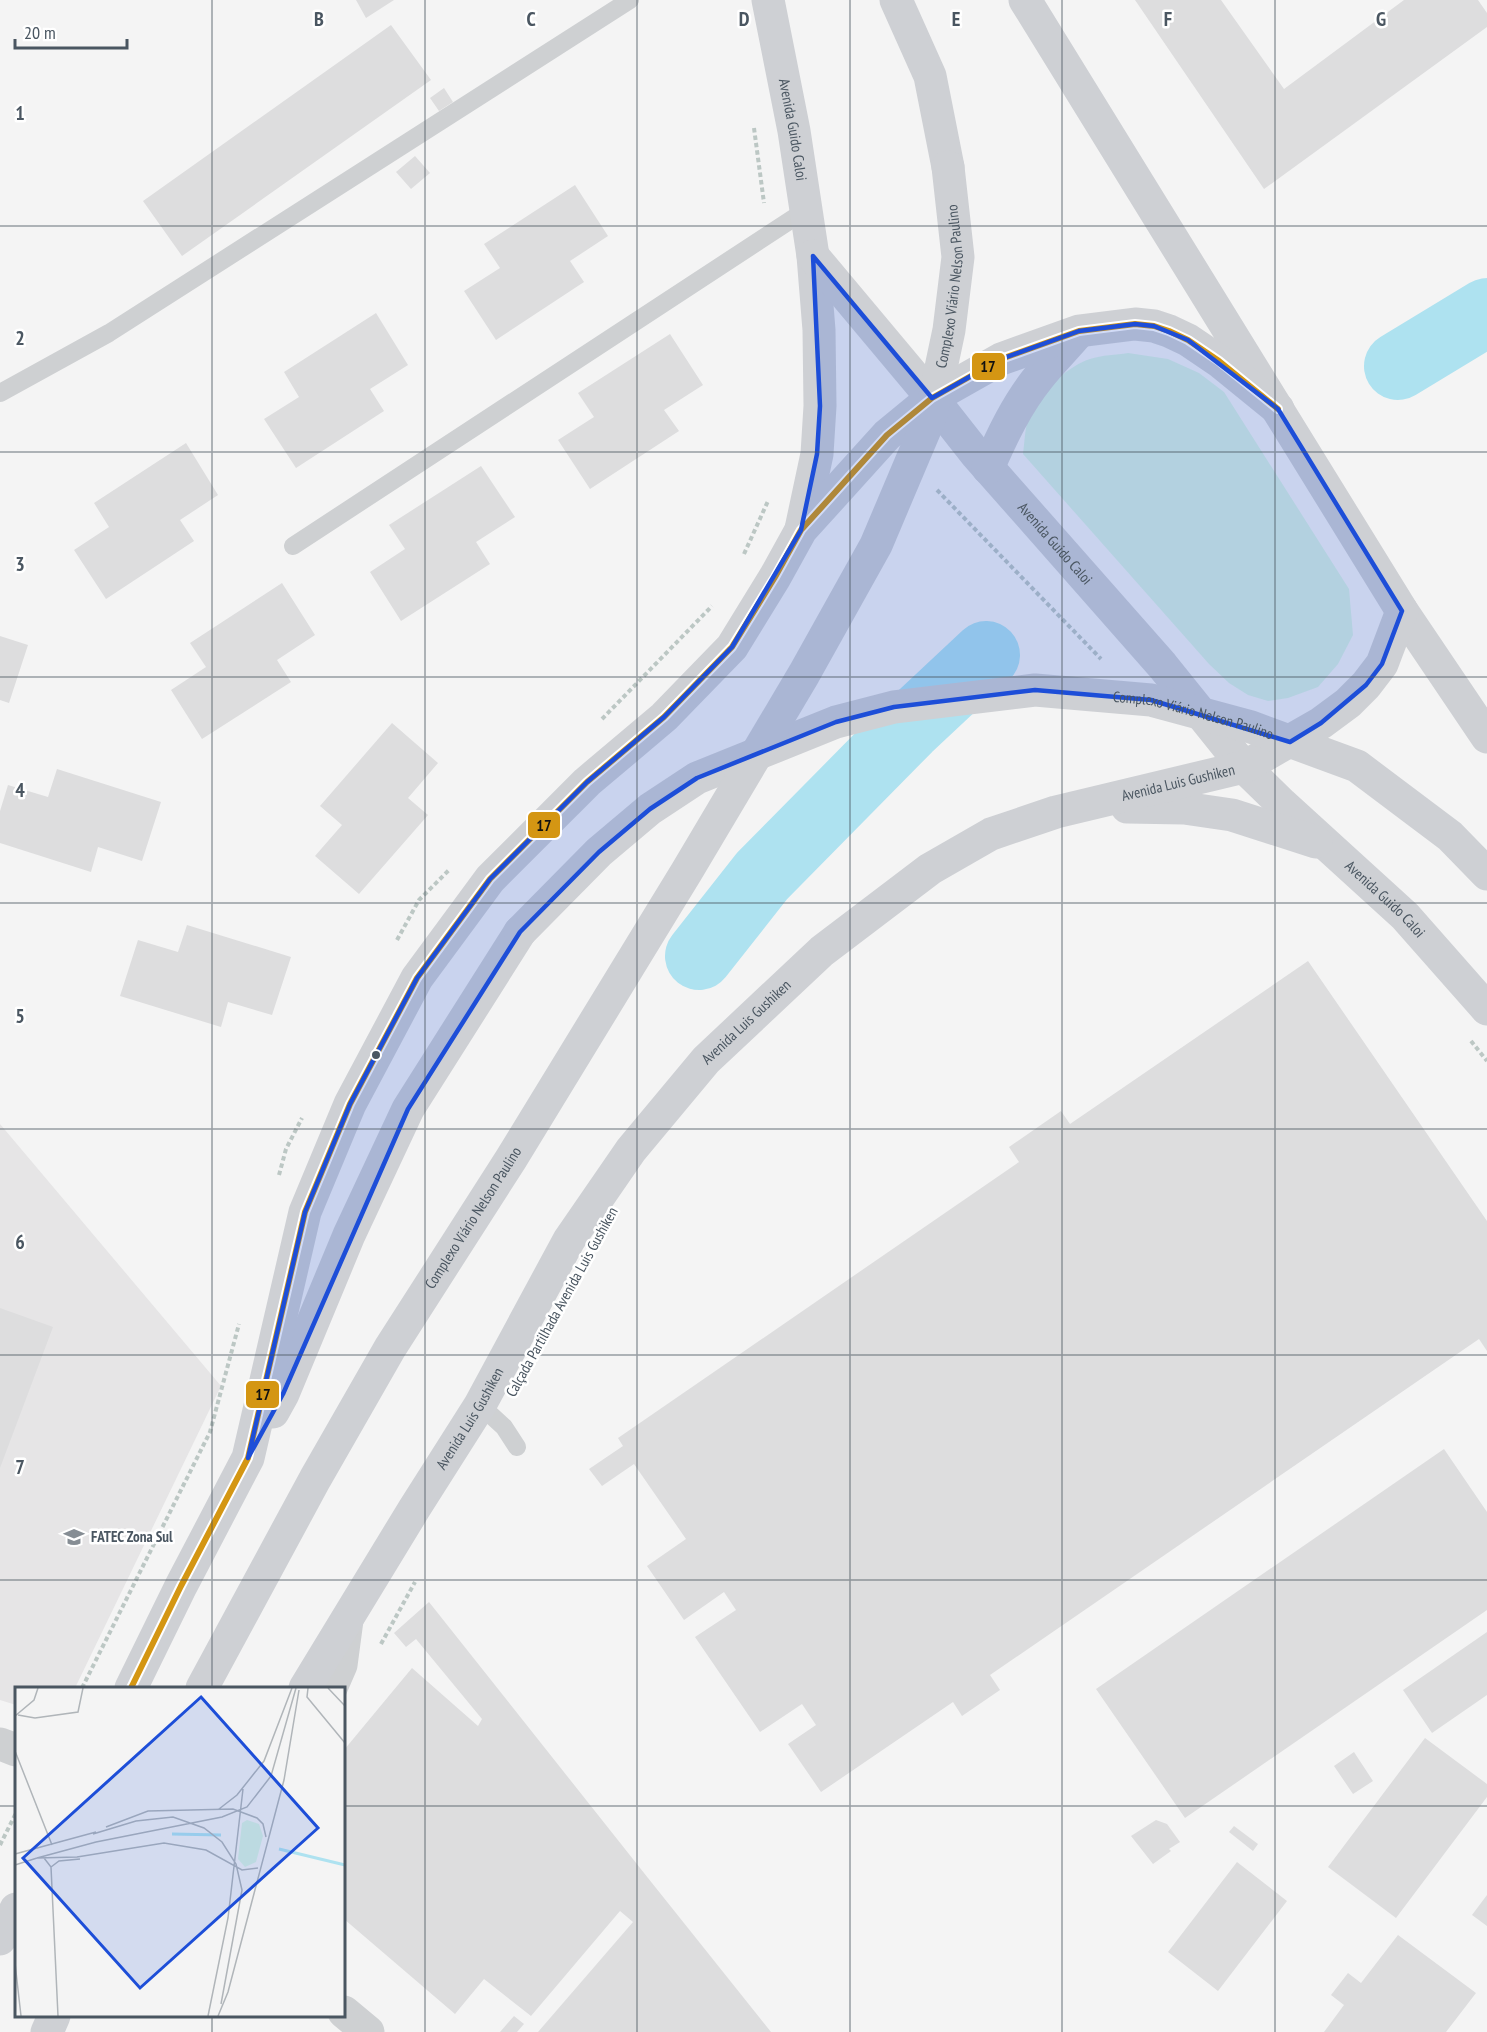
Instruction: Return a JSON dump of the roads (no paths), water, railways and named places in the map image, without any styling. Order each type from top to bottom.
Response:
[{"type":"main road","name":"Avenida Guido Caloi","points":[[768,0],[794,131],[813,256],[988,468],[1162,665],[1244,766],[1405,916],[1487,1009]]},
{"type":"main road","name":"Complexo Viário Nelson Paulino","points":[[203,1687],[315,1479],[390,1348],[523,1139],[804,674],[876,545],[931,415],[948,330],[958,257],[948,167],[930,76],[896,0]]},
{"type":"main road","points":[[1025,0],[1402,611],[1487,738]]},
{"type":"main road","points":[[801,530],[817,454],[820,406],[819,330],[813,256]]},
{"type":"main road","points":[[132,1687],[181,1586],[248,1458],[305,1212],[350,1104],[417,978],[490,879],[587,782],[664,717],[732,647],[801,530],[887,435],[932,398],[1001,359],[1079,331],[1135,324],[1154,326],[1169,331],[1188,340],[1219,361],[1278,409]]},
{"type":"main road","points":[[988,468],[1019,406],[1038,378],[1079,331]]},
{"type":"main road","name":"Avenida Luis Gushiken","points":[[306,1687],[480,1405],[569,1240],[631,1150],[706,1060],[822,951],[930,869],[991,834],[1056,812],[1244,766],[1321,723],[1348,703],[1382,664],[1402,611]]},
{"type":"main road","name":"Complexo Viário Nelson Paulino","points":[[248,1458],[283,1394],[349,1235],[408,1109],[520,932],[599,852],[650,809],[697,778],[836,722],[894,707],[1035,690],[1151,700],[1251,727],[1357,766],[1450,837],[1487,874]]},
{"type":"main road","points":[[1056,812],[1139,806],[1184,808],[1232,815],[1327,845]]},
{"type":"main road","points":[[0,1939],[15,1911]]},
{"type":"main road","points":[[47,2032],[54,2017]]},
{"type":"street","points":[[332,1687],[340,1665],[346,1620]]},
{"type":"street","points":[[0,1744],[15,1750]]},
{"type":"street","points":[[345,2013],[368,2032]]},
{"type":"lane","points":[[0,393],[110,333],[630,0]]},
{"type":"lane","points":[[293,546],[806,210]]},
{"type":"lane","points":[[480,1405],[504,1427],[517,1447]]},
{"type":"waterway","points":[[1398,366],[1487,312]]},
{"type":"waterway","points":[[699,956],[762,876],[908,728],[986,655]]},
{"type":"place","name":"FATEC Zona Sul","points":[[74,1537]]}]
